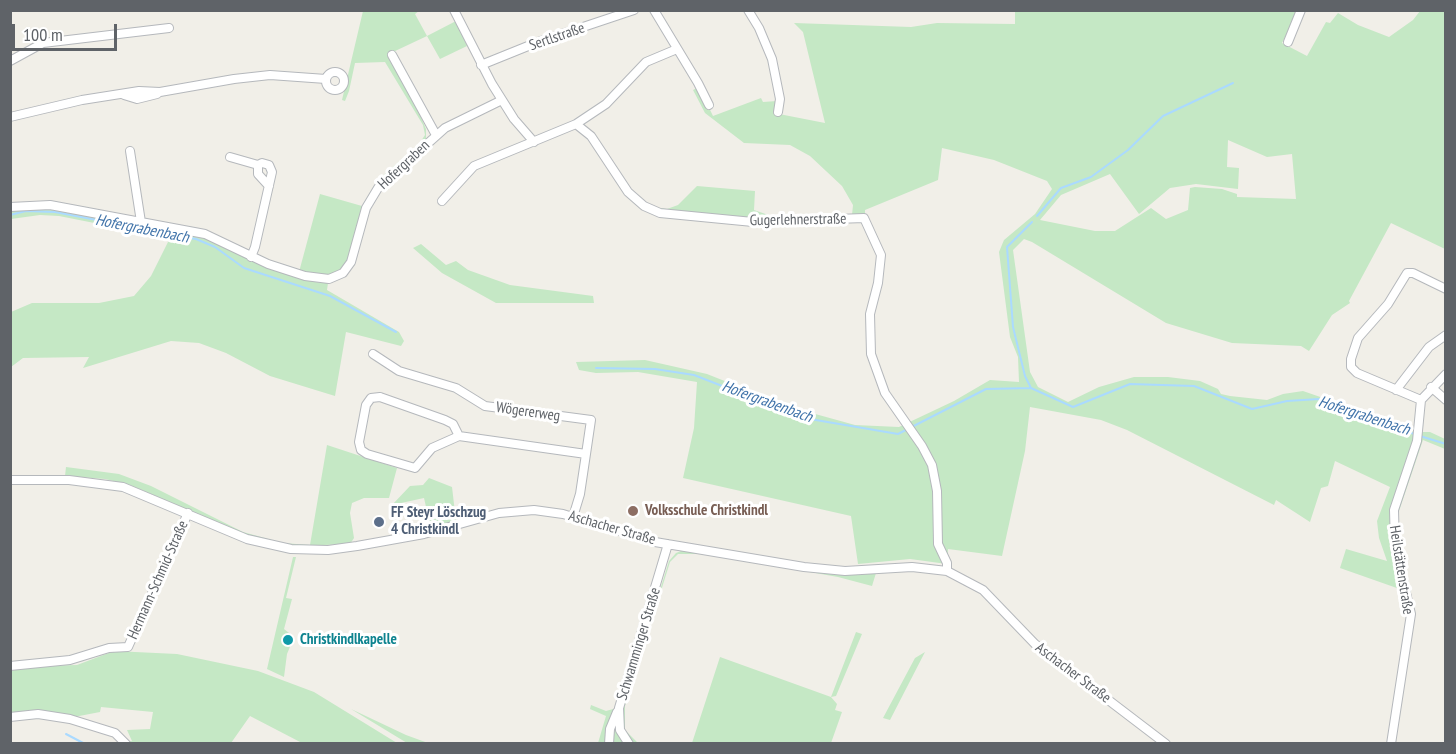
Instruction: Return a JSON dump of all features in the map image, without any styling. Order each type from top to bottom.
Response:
[{"type":"street","points":[[453,10],[502,100],[534,142]]},
{"type":"street","name":"Sertlstraße","points":[[481,65],[537,42],[634,10]]},
{"type":"street","points":[[654,10],[698,82],[709,105]]},
{"type":"street","points":[[748,10],[763,36],[772,59],[780,99],[778,112]]},
{"type":"street","points":[[1288,42],[1301,10]]},
{"type":"street","points":[[10,61],[43,43],[169,28]]},
{"type":"street","points":[[442,201],[474,166],[576,124],[606,104],[646,62],[677,49]]},
{"type":"street","name":"Hofergraben","points":[[392,55],[436,135]]},
{"type":"street","points":[[10,117],[55,105],[124,95],[137,99],[160,92],[270,75],[326,79]]},
{"type":"street","name":"Hofergraben","points":[[10,207],[50,205],[211,236],[251,256],[317,279],[329,279],[343,273],[351,262],[371,198],[378,188],[436,135],[458,120],[502,100]]},
{"type":"street","name":"Gugerlehnerstraße","points":[[576,124],[591,136],[628,192],[644,206],[660,213],[753,222],[864,218],[881,255],[878,284],[870,314],[871,354],[885,393],[928,456],[935,477],[937,534],[947,571]]},
{"type":"street","points":[[130,151],[141,222]]},
{"type":"street","points":[[230,157],[271,167],[269,186],[251,256]]},
{"type":"street","points":[[258,165],[258,174],[269,186]]},
{"type":"street","points":[[1446,289],[1413,273],[1407,273],[1388,304],[1356,342],[1351,367],[1357,373],[1421,400],[1431,387],[1446,374]]},
{"type":"street","points":[[1396,390],[1429,347],[1446,335]]},
{"type":"street","name":"Wögererweg","points":[[373,354],[399,371],[456,388],[485,406],[591,420],[580,494],[573,517]]},
{"type":"street","points":[[1431,387],[1446,400]]},
{"type":"street","points":[[459,436],[453,424],[445,420],[380,398],[371,398],[366,405],[359,442],[361,450],[367,454],[415,468],[432,448],[459,436],[586,454]]},
{"type":"street","name":"Heilstättenstraße","points":[[1391,744],[1411,614],[1395,547],[1394,510],[1417,441],[1421,400]]},
{"type":"street","name":"Aschacher Straße","points":[[10,480],[69,480],[109,484],[137,491],[248,539],[280,547],[308,550],[357,546],[410,537],[511,511],[546,511],[573,517],[616,532],[668,544],[832,570],[912,567],[947,571],[983,590],[1035,644],[1166,744]]},
{"type":"street","name":"Hermann-Schmid-Straße","points":[[10,666],[70,660],[109,648],[128,647],[188,513]]},
{"type":"street","name":"Schwamminger Straße","points":[[629,744],[620,730],[619,708],[668,544]]},
{"type":"street","points":[[609,744],[610,729],[619,708]]},
{"type":"street","points":[[10,717],[38,714],[70,719],[115,733],[126,742]]},
{"type":"green space","points":[[1015,10],[1298,11],[1282,43],[1307,56],[1326,22],[1330,23],[1338,13],[1358,25],[1389,37],[1413,20],[1420,11],[1445,11],[1445,249],[1391,223],[1349,301],[1350,303],[1332,315],[1309,351],[1301,346],[1232,343],[1166,323],[1032,242],[1024,239],[1013,250],[1030,372],[1038,387],[1068,402],[1099,387],[1134,377],[1168,377],[1200,381],[1218,389],[1221,394],[1267,400],[1283,394],[1303,391],[1329,400],[1358,415],[1377,416],[1415,432],[1430,432],[1445,439],[1445,449],[1423,440],[1398,514],[1399,541],[1411,593],[1340,568],[1346,549],[1387,561],[1379,538],[1377,521],[1390,487],[1335,461],[1328,486],[1321,488],[1310,522],[1276,500],[1274,505],[1127,430],[1101,420],[1030,407],[1025,451],[1002,556],[948,549],[947,564],[910,559],[858,564],[851,516],[683,478],[694,428],[697,382],[638,372],[596,373],[579,370],[576,362],[645,360],[707,374],[790,407],[855,425],[899,427],[954,401],[990,380],[1019,382],[1018,357],[1010,337],[999,252],[1004,240],[1035,214],[1052,189],[1047,181],[994,160],[942,148],[938,180],[865,210],[865,216],[779,221],[736,219],[670,213],[646,205],[626,187],[603,150],[626,185],[647,203],[657,208],[667,209],[678,205],[697,186],[755,191],[754,210],[777,218],[852,215],[853,205],[842,186],[810,156],[790,145],[744,143],[705,113],[693,90],[699,87],[713,116],[761,98],[763,102],[777,101],[776,113],[825,123],[803,32],[794,23],[911,27],[937,23],[1015,24]],"holes":[[[1228,140],[1267,157],[1292,154],[1296,199],[1237,197],[1237,194],[1222,189],[1195,187],[1190,188],[1188,210],[1166,219],[1151,208],[1115,231],[1095,231],[1040,220],[1061,195],[1110,174],[1139,214],[1170,188],[1196,184],[1238,189],[1239,168],[1227,167]]]},
{"type":"green space","points":[[363,11],[419,11],[415,14],[427,36],[393,52],[426,129],[426,139],[370,194],[350,257],[340,271],[330,276],[299,272],[320,194],[362,206],[377,181],[419,144],[425,135],[423,125],[385,62],[355,63],[349,91],[345,101],[342,100]]},
{"type":"green space","points":[[456,21],[467,46],[440,59],[427,36]]},
{"type":"green space","points":[[41,207],[209,238],[278,271],[315,282],[328,283],[327,290],[399,332],[404,341],[401,346],[346,332],[335,396],[270,376],[226,353],[199,343],[171,341],[83,368],[89,357],[23,358],[11,367],[11,312],[32,303],[99,303],[134,296],[151,276],[170,238],[59,216],[40,215],[11,219],[11,210]]},
{"type":"green space","points":[[421,244],[446,265],[456,261],[468,270],[510,285],[593,296],[594,303],[496,303],[442,273],[413,248]]},
{"type":"green space","points":[[327,445],[397,468],[389,498],[364,498],[352,503],[350,513],[354,538],[350,544],[297,546],[265,541],[244,534],[130,485],[105,479],[65,476],[66,467],[119,474],[151,486],[243,532],[283,543],[310,545]]},
{"type":"green space","points":[[429,478],[452,487],[456,521],[431,529],[424,498],[392,505],[410,486],[423,485]]},
{"type":"green space","points":[[681,551],[698,551],[827,573],[876,573],[872,586],[838,577],[707,554],[678,554],[670,562],[625,706],[625,730],[638,743],[598,743],[606,716],[590,709],[591,705],[606,711],[624,706],[669,561]]},
{"type":"green space","points":[[293,557],[296,557],[286,598],[292,599],[284,629],[294,637],[287,654],[284,677],[267,669]]},
{"type":"green space","points":[[856,632],[862,634],[836,696],[831,697]]},
{"type":"green space","points":[[114,651],[177,654],[258,671],[314,692],[397,743],[302,743],[250,716],[231,743],[114,743],[132,741],[127,730],[150,729],[153,712],[101,707],[100,712],[74,717],[11,715],[10,671],[35,666],[77,665]]},
{"type":"green space","points":[[925,652],[890,720],[883,718],[915,658]]},
{"type":"green space","points":[[720,657],[831,697],[837,704],[835,710],[842,712],[831,743],[692,743]]},
{"type":"green space","points":[[351,709],[406,735],[428,743],[407,743]]},
{"type":"waterway","points":[[1037,216],[1061,188],[1091,177],[1128,150],[1163,116],[1233,83]]},
{"type":"waterway","name":"Hofergrabenbach","points":[[10,215],[26,211],[55,212],[196,239],[215,247],[244,268],[330,296],[396,332]]},
{"type":"waterway","points":[[1031,388],[1025,376],[1013,327],[1007,247],[1032,222]]},
{"type":"waterway","name":"Hofergrabenbach","points":[[596,368],[655,369],[694,375],[804,418],[898,434],[986,389],[1031,388],[1073,407],[1130,384],[1194,386],[1252,409],[1287,401],[1319,399],[1357,418],[1383,421],[1414,434]]},
{"type":"waterway","name":"Hofergrabenbach","points":[[1420,436],[1446,444]]},
{"type":"waterway","points":[[66,734],[85,744]]},
{"type":"waterway","points":[[131,744],[167,744]]},
{"type":"place","name":"Volksschule Christkindl","points":[[633,511]]},
{"type":"place","name":"FF Steyr Löschzug 4 Christkindl","points":[[379,522]]},
{"type":"place","name":"Christkindlkapelle","points":[[288,640]]}]
